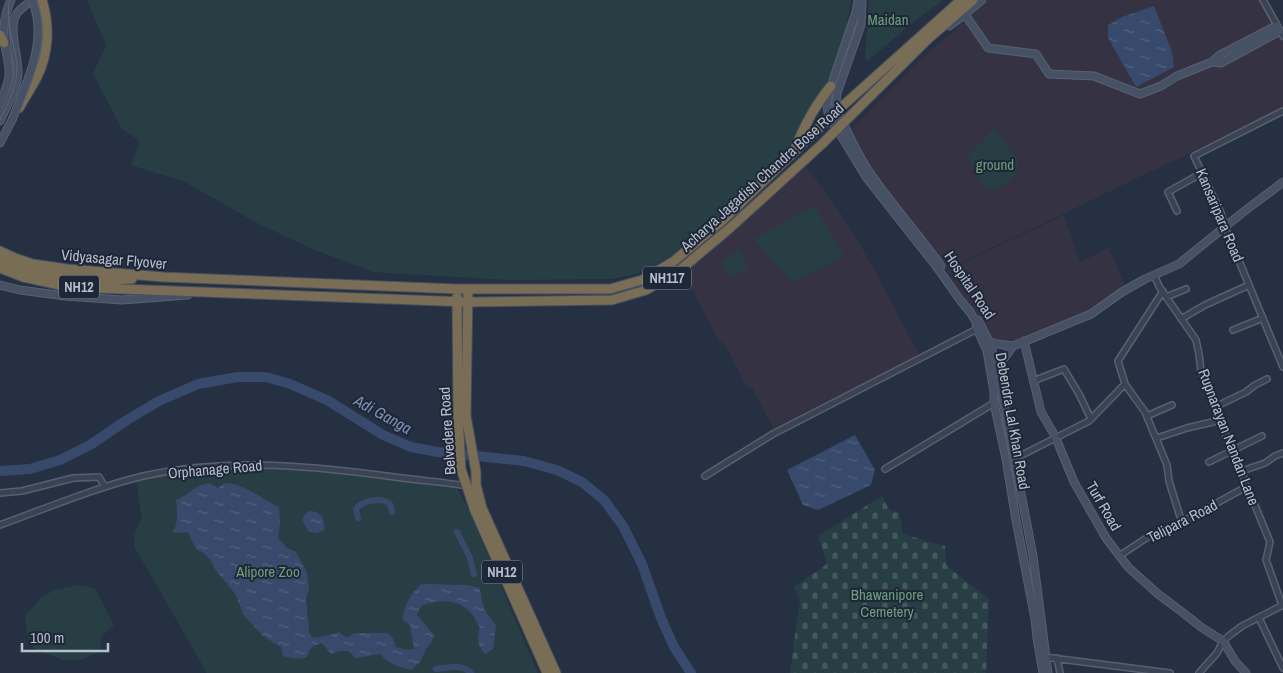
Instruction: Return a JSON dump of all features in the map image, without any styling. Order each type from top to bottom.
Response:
[{"type":"highway","points":[[12,120],[37,78],[43,62],[47,44],[47,30],[42,0]]},
{"type":"highway","name":"Acharya Jagadish Chandra Bose Road","points":[[468,289],[610,289],[642,280],[674,261],[722,220],[837,111],[961,0]]},
{"type":"highway","name":"NH117","points":[[963,12],[973,0]]},
{"type":"highway","name":"Acharya Jagadish Chandra Bose Road","points":[[468,302],[612,300],[646,290],[680,270],[730,228],[840,126],[929,38],[963,12]]},
{"type":"highway","points":[[793,154],[809,118],[831,86]]},
{"type":"highway","points":[[722,220],[730,228]]},
{"type":"highway","name":"Vidyasagar Flyover","points":[[0,251],[33,264],[66,269],[163,277],[457,289]]},
{"type":"highway","points":[[0,258],[30,270],[59,277],[113,280],[163,277]]},
{"type":"highway","name":"Vidyasagar Flyover","points":[[0,268],[23,277],[60,285],[94,288],[223,292]]},
{"type":"highway","name":"NH12","points":[[457,289],[468,289]]},
{"type":"highway","name":"Belvedere Road","points":[[457,289],[461,470],[475,511],[547,673]]},
{"type":"highway","name":"Belvedere Road","points":[[468,289],[466,416],[476,472],[476,485],[482,508],[556,673]]},
{"type":"highway","name":"NH12","points":[[223,292],[468,302]]},
{"type":"main road","points":[[0,103],[6,90],[9,76],[1,40],[11,0]]},
{"type":"main road","points":[[0,121],[15,87],[18,73],[14,20],[16,14],[32,0],[35,8],[38,40],[34,62],[12,120],[0,143]]},
{"type":"main road","points":[[829,119],[826,106],[828,95],[856,12],[858,0]]},
{"type":"main road","points":[[837,111],[837,92],[861,25],[862,0]]},
{"type":"main road","points":[[982,0],[963,12],[988,48],[1036,54],[1049,74],[1094,76],[1140,94],[1161,86],[1176,76],[1212,62],[1221,63],[1280,31]]},
{"type":"main road","points":[[5,18],[14,20]]},
{"type":"main road","name":"Hospital Road","points":[[837,111],[840,126],[866,168],[927,246],[973,310],[986,340]]},
{"type":"main road","name":"Hospital Road","points":[[829,119],[840,126]]},
{"type":"main road","name":"Debendra Lal Khan Road","points":[[840,126],[866,177],[970,312],[976,322],[977,329],[986,340],[987,351],[993,369],[994,403],[1043,656],[1042,673]]},
{"type":"main road","points":[[1048,673],[1043,656],[1033,556],[1014,459],[993,369],[1013,346],[1091,314],[1122,292],[1179,264],[1283,182]]},
{"type":"main road","points":[[0,285],[20,290],[65,296],[122,300],[223,292]]},
{"type":"main road","points":[[986,340],[997,344],[1013,346]]},
{"type":"main road","name":"Turf Road","points":[[1024,341],[1041,412],[1055,437],[1074,482],[1106,538],[1128,567],[1158,594],[1201,627],[1223,641]]},
{"type":"main road","points":[[1223,641],[1245,673]]},
{"type":"street","points":[[1263,0],[1280,31]]},
{"type":"street","name":"Kansaripara Road","points":[[1283,111],[1194,156],[1221,213],[1283,367]]},
{"type":"street","points":[[1177,211],[1168,192],[1202,173]]},
{"type":"street","name":"Rupnarayan Nandan Lane","points":[[1154,275],[1166,297],[1196,340],[1201,372],[1217,406],[1228,443],[1242,471],[1246,487],[1270,542],[1266,560],[1283,605]]},
{"type":"street","points":[[1181,319],[1205,305],[1250,285]]},
{"type":"street","points":[[1166,297],[1186,289]]},
{"type":"street","points":[[1163,291],[1118,361],[1125,384],[1146,416],[1168,465],[1170,481],[1182,523]]},
{"type":"street","points":[[1234,330],[1263,318]]},
{"type":"street","points":[[705,476],[773,434],[977,329]]},
{"type":"street","points":[[1033,380],[1064,369],[1080,394],[1091,418]]},
{"type":"street","points":[[1217,406],[1267,379]]},
{"type":"street","points":[[1014,459],[1089,421],[1125,384]]},
{"type":"street","points":[[885,470],[994,403]]},
{"type":"street","points":[[1146,416],[1172,405]]},
{"type":"street","points":[[1157,438],[1187,428],[1221,420]]},
{"type":"street","points":[[1209,462],[1262,436]]},
{"type":"street","points":[[1242,471],[1265,463],[1283,453]]},
{"type":"street","name":"Orphanage Road","points":[[0,524],[105,487],[144,476],[191,468],[234,464],[356,471],[466,486]]},
{"type":"street","points":[[0,493],[22,491],[73,478],[99,477],[105,487]]},
{"type":"street","name":"Telipara Road","points":[[1119,556],[1148,537],[1182,523],[1246,487]]},
{"type":"street","points":[[1199,673],[1217,653],[1223,641],[1242,626],[1283,605]]},
{"type":"street","points":[[1259,618],[1283,668]]},
{"type":"street","points":[[1043,656],[1170,673]]},
{"type":"street","points":[[1057,658],[1060,673]]},
{"type":"shaded area","points":[[989,0],[1260,0],[1283,40],[1283,108],[942,272],[869,174],[847,133],[922,58]]},
{"type":"shaded area","points":[[806,166],[842,215],[868,258],[920,356],[774,430],[753,389],[746,386],[725,344],[718,340],[683,271]]},
{"type":"shaded area","points":[[1064,215],[1080,262],[1109,248],[1126,288],[1091,312],[1013,344],[996,342],[985,337],[942,273]]},
{"type":"green space","points":[[87,0],[851,0],[845,37],[816,110],[782,158],[723,213],[671,256],[644,272],[612,279],[509,280],[373,272],[310,248],[253,221],[185,182],[131,165],[140,141],[122,129],[93,74],[106,45]]},
{"type":"green space","name":"Maidan","points":[[869,0],[943,0],[912,23],[868,61],[865,59]]},
{"type":"green space","name":"ground","points":[[995,127],[1014,156],[1018,154],[1017,173],[998,190],[985,188],[968,157]]},
{"type":"green space","points":[[814,206],[844,256],[793,283],[754,239]]},
{"type":"green space","points":[[739,250],[749,268],[730,278],[721,261]]},
{"type":"green space","name":"Alipore Zoo","points":[[233,465],[365,476],[456,487],[466,504],[538,673],[207,673],[135,548],[135,533],[142,519],[136,479]]},
{"type":"green space","name":"Bhawanipore Cemetery","points":[[882,496],[890,511],[899,512],[903,534],[945,546],[946,565],[989,599],[986,673],[790,673],[800,600],[794,587],[827,564],[818,536]]},
{"type":"green space","points":[[79,585],[95,588],[114,625],[102,636],[99,652],[80,660],[63,660],[34,649],[27,634],[25,616],[41,598],[54,590]]},
{"type":"water","points":[[1154,6],[1172,52],[1174,67],[1136,87],[1108,38],[1108,25],[1122,17]]},
{"type":"water","points":[[855,435],[875,470],[871,485],[818,510],[803,505],[787,470]]},
{"type":"water","points":[[209,483],[218,488],[230,483],[236,485],[279,507],[280,524],[278,538],[287,548],[296,552],[307,573],[309,588],[306,599],[309,633],[313,638],[339,632],[347,638],[355,633],[387,633],[393,638],[396,647],[407,650],[414,649],[410,625],[403,620],[403,615],[408,600],[414,592],[421,584],[467,585],[480,588],[484,608],[496,625],[493,649],[485,654],[480,648],[478,639],[480,628],[469,611],[458,604],[446,601],[433,602],[421,606],[417,615],[434,635],[420,662],[411,670],[386,660],[380,654],[356,658],[348,651],[339,651],[331,654],[322,643],[312,647],[307,657],[304,658],[298,659],[283,656],[281,647],[263,636],[243,614],[236,595],[215,569],[210,559],[196,549],[188,532],[173,532],[177,521],[176,500],[199,486]]},
{"type":"water","points":[[310,511],[322,517],[324,530],[317,533],[309,532],[302,520],[305,514]]},
{"type":"waterway","name":"Adi Ganga","points":[[0,471],[30,469],[60,460],[90,445],[159,401],[198,384],[238,377],[266,377],[290,384],[327,400],[383,435],[411,447],[438,452],[524,461],[557,470],[582,482],[604,500],[623,526],[642,564],[661,618],[674,647],[691,673]]},
{"type":"waterway","points":[[358,518],[356,509],[363,503],[372,500],[390,504],[392,512]]},
{"type":"waterway","points":[[457,532],[470,558],[474,574]]},
{"type":"waterway","points":[[436,669],[459,667],[471,673]]},
{"type":"tram line","points":[[0,120],[12,94],[17,72],[8,15],[10,0]]}]
